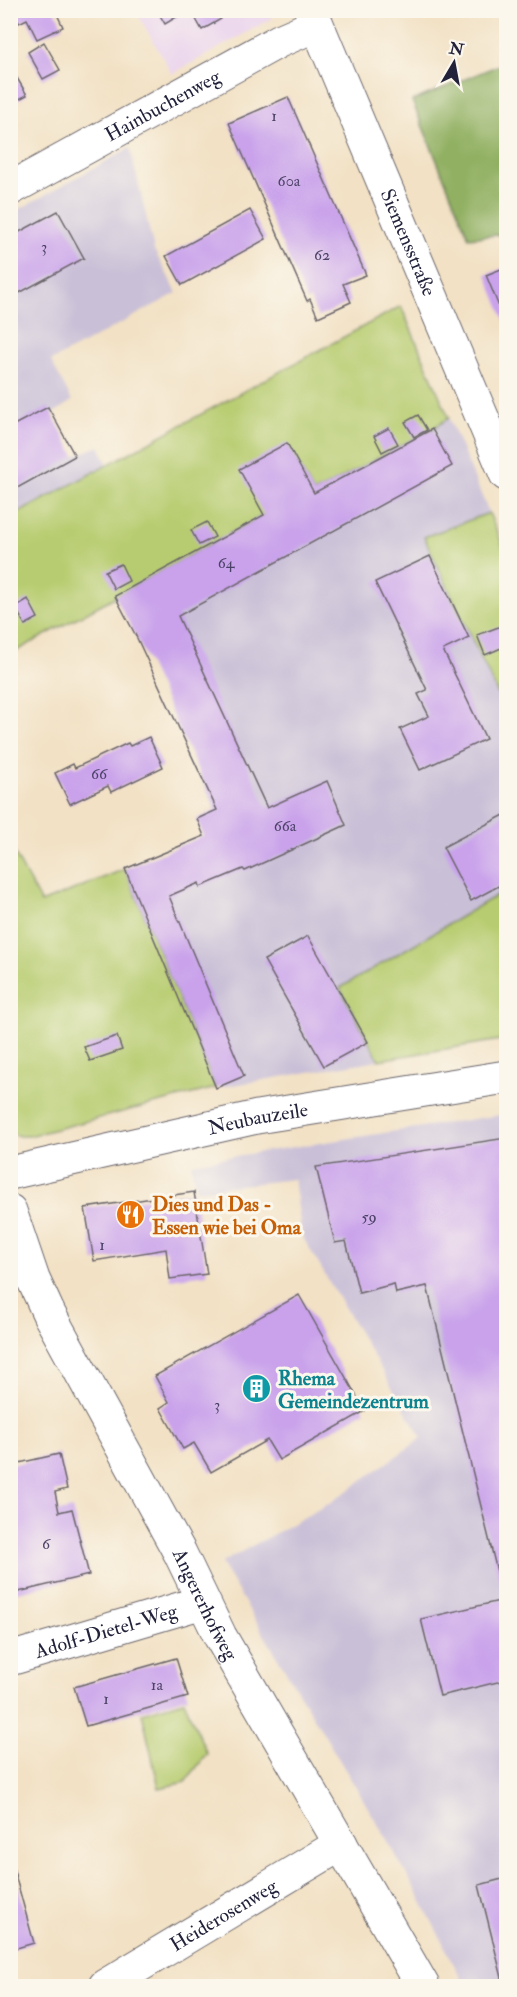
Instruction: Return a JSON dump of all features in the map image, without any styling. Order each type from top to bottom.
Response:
[{"type":"street","name":"Hainbuchenweg","points":[[10,189],[279,41],[314,18]]},
{"type":"street","name":"Siemensstraße","points":[[314,18],[507,474]]},
{"type":"street","name":"Neubauzeile","points":[[10,1173],[256,1118],[507,1077]]},
{"type":"street","name":"Angererhofweg","points":[[10,1211],[33,1279],[49,1314],[180,1553],[220,1636],[423,1986]]},
{"type":"street","name":"Adolf-Dietel-Weg","points":[[10,1659],[203,1602]]},
{"type":"street","name":"Heiderosenweg","points":[[105,1986],[341,1844]]},
{"type":"shaded area","points":[[275,10],[271,19],[172,74],[136,11]]},
{"type":"shaded area","points":[[130,148],[154,250],[177,293],[51,361],[72,401],[52,414],[75,456],[99,446],[108,465],[11,517],[11,214]]},
{"type":"shaded area","points":[[449,418],[489,513],[424,537],[506,711],[506,890],[341,988],[379,1060],[216,1088],[125,869],[203,836],[197,819],[216,810],[136,636],[115,596],[264,515],[239,469],[287,443],[314,492]]},
{"type":"shaded area","points":[[506,1114],[506,1986],[465,1986],[420,1898],[382,1831],[221,1563],[330,1503],[422,1438],[302,1236],[294,1179],[196,1190],[191,1163]]},
{"type":"green space","points":[[506,62],[506,234],[469,238],[412,101]]},
{"type":"green space","points":[[401,306],[449,418],[314,493],[287,444],[264,515],[11,654],[11,517]]},
{"type":"green space","points":[[489,513],[506,553],[506,711],[424,537]]},
{"type":"green space","points":[[10,845],[41,903],[125,869],[216,1088],[29,1136],[11,1133]]},
{"type":"green space","points":[[506,890],[506,1039],[379,1060],[340,988]]},
{"type":"green space","points":[[184,1701],[207,1754],[185,1782],[159,1788],[142,1713]]},
{"type":"building","points":[[13,10],[55,10],[63,27],[37,39],[27,19],[19,23]]},
{"type":"building","points":[[157,10],[188,10],[165,24]]},
{"type":"building","points":[[191,10],[216,10],[221,19],[202,30]]},
{"type":"building","points":[[44,42],[60,70],[43,79],[28,52]]},
{"type":"building","points":[[10,66],[27,95],[10,104]]},
{"type":"building","points":[[288,97],[366,275],[343,284],[351,302],[318,317],[310,299],[307,301],[229,123]]},
{"type":"building","points":[[250,210],[266,239],[182,285],[166,256]]},
{"type":"building","points":[[58,211],[84,258],[10,298],[10,237]]},
{"type":"building","points":[[506,267],[506,324],[486,275]]},
{"type":"building","points":[[48,407],[75,456],[10,492],[10,427]]},
{"type":"building","points":[[418,415],[427,430],[414,437],[405,422]]},
{"type":"building","points":[[389,428],[398,444],[382,452],[374,436]]},
{"type":"building","points":[[432,429],[452,466],[178,616],[267,808],[327,781],[346,825],[245,871],[243,869],[200,887],[199,883],[169,896],[244,1076],[216,1088],[125,869],[204,836],[197,819],[217,810],[115,596],[264,515],[239,469],[287,443],[314,493]]},
{"type":"building","points":[[207,522],[215,537],[199,545],[191,530]]},
{"type":"building","points":[[430,556],[469,638],[443,650],[486,739],[420,770],[400,729],[429,716],[418,694],[427,690],[375,582]]},
{"type":"building","points":[[121,564],[129,581],[114,589],[105,571]]},
{"type":"building","points":[[28,599],[38,618],[25,625],[15,607]]},
{"type":"building","points":[[504,625],[506,646],[485,655],[477,635]]},
{"type":"building","points":[[149,737],[163,767],[111,792],[108,786],[70,804],[55,773],[73,764],[75,768],[128,743],[130,746]]},
{"type":"building","points":[[506,814],[506,882],[471,901],[443,847]]},
{"type":"building","points":[[308,936],[368,1042],[324,1066],[264,960]]},
{"type":"building","points":[[117,1036],[122,1050],[90,1061],[84,1047]]},
{"type":"building","points":[[506,1138],[506,1680],[440,1696],[421,1619],[504,1600],[427,1286],[396,1293],[394,1284],[359,1293],[346,1241],[335,1243],[316,1167]]},
{"type":"building","points":[[194,1192],[207,1274],[170,1279],[166,1249],[94,1261],[85,1208]]},
{"type":"building","name":"Rhema Gemeindezentrum","points":[[299,1295],[365,1411],[279,1460],[267,1440],[211,1472],[194,1443],[183,1449],[160,1408],[169,1402],[155,1376]]},
{"type":"building","points":[[59,1454],[67,1489],[55,1492],[59,1512],[72,1509],[89,1575],[10,1594],[10,1465]]},
{"type":"building","points":[[176,1658],[188,1697],[86,1726],[74,1687]]},
{"type":"building","points":[[10,1861],[34,1943],[10,1950]]},
{"type":"building","points":[[506,1878],[506,1986],[504,1986],[479,1885]]},
{"type":"place","name":"Dies und Das - Essen wie bei Oma","points":[[131,1215]]},
{"type":"place","name":"Rhema Gemeindezentrum","points":[[257,1389]]}]
